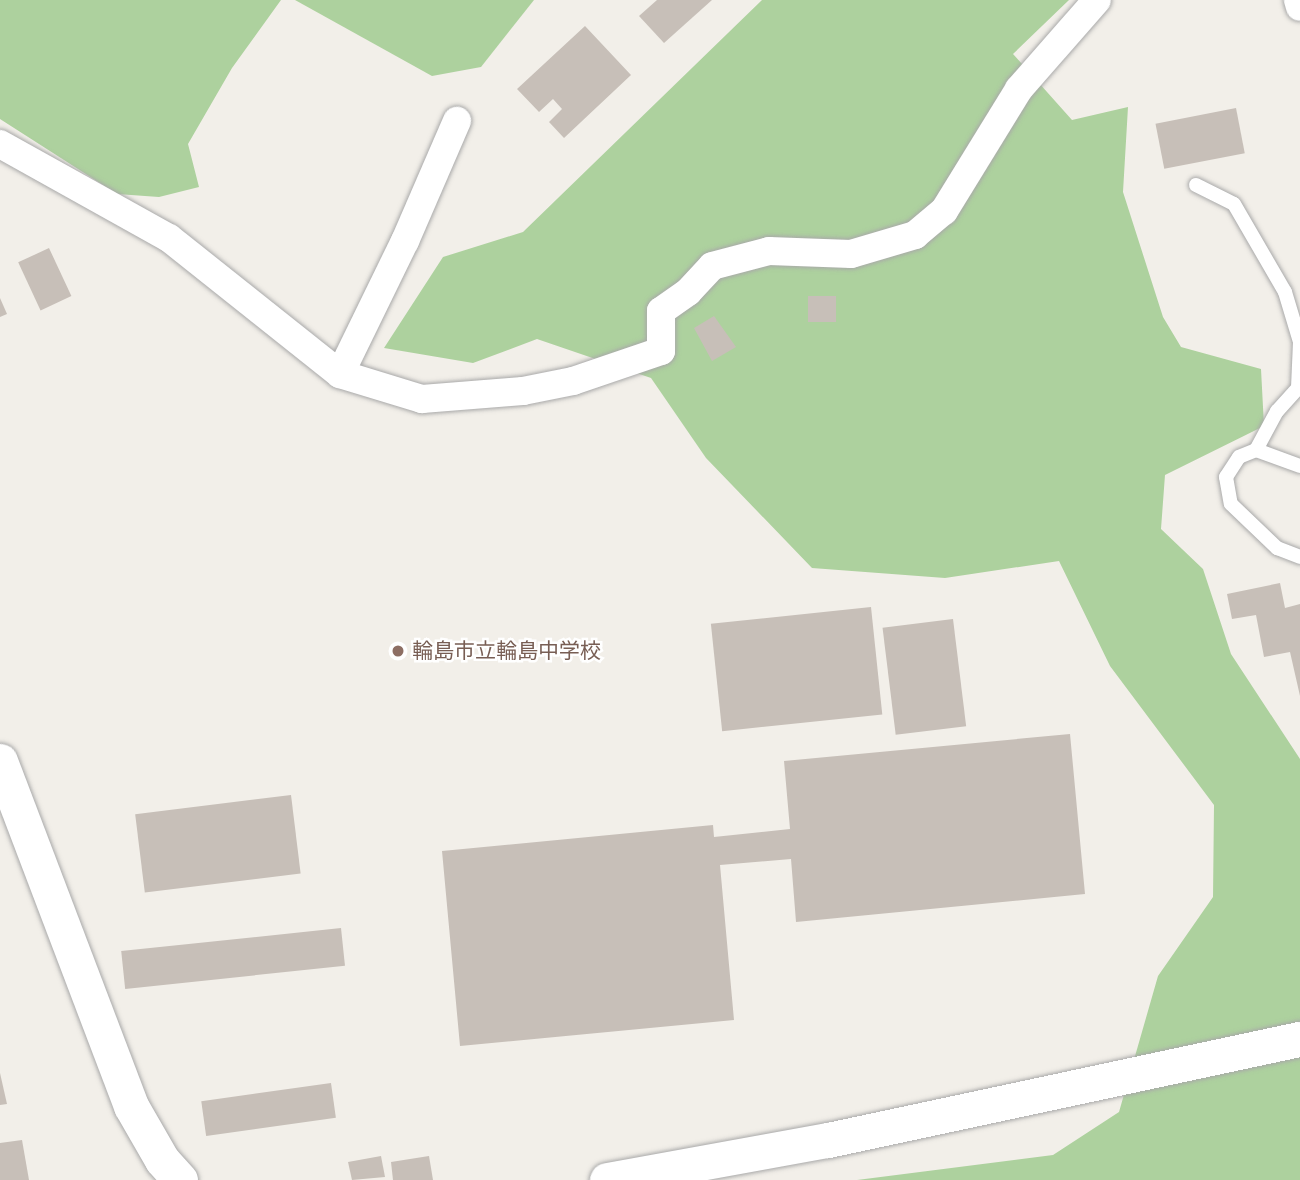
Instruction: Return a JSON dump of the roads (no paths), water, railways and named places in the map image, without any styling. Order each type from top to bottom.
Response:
[{"type":"street","points":[[0,144],[169,237],[340,374],[422,399],[523,391],[573,381],[661,351],[661,311],[688,292],[712,266],[769,251],[851,254],[915,235],[944,211],[1019,89],[1097,0]]},
{"type":"street","points":[[1298,0],[1300,7]]},
{"type":"street","points":[[340,374],[405,242],[457,121]]},
{"type":"street","points":[[0,761],[131,1106],[162,1160],[180,1180]]},
{"type":"street","points":[[607,1180],[828,1140],[1300,1039]]},
{"type":"lane","points":[[1196,185],[1234,204],[1285,292],[1300,342],[1298,388],[1277,411],[1256,450],[1239,457],[1226,477],[1231,504],[1277,548],[1300,557]]},
{"type":"lane","points":[[1256,450],[1300,466]]},
{"type":"place","name":"輪島市立輪島中学校","points":[[398,651]]}]
